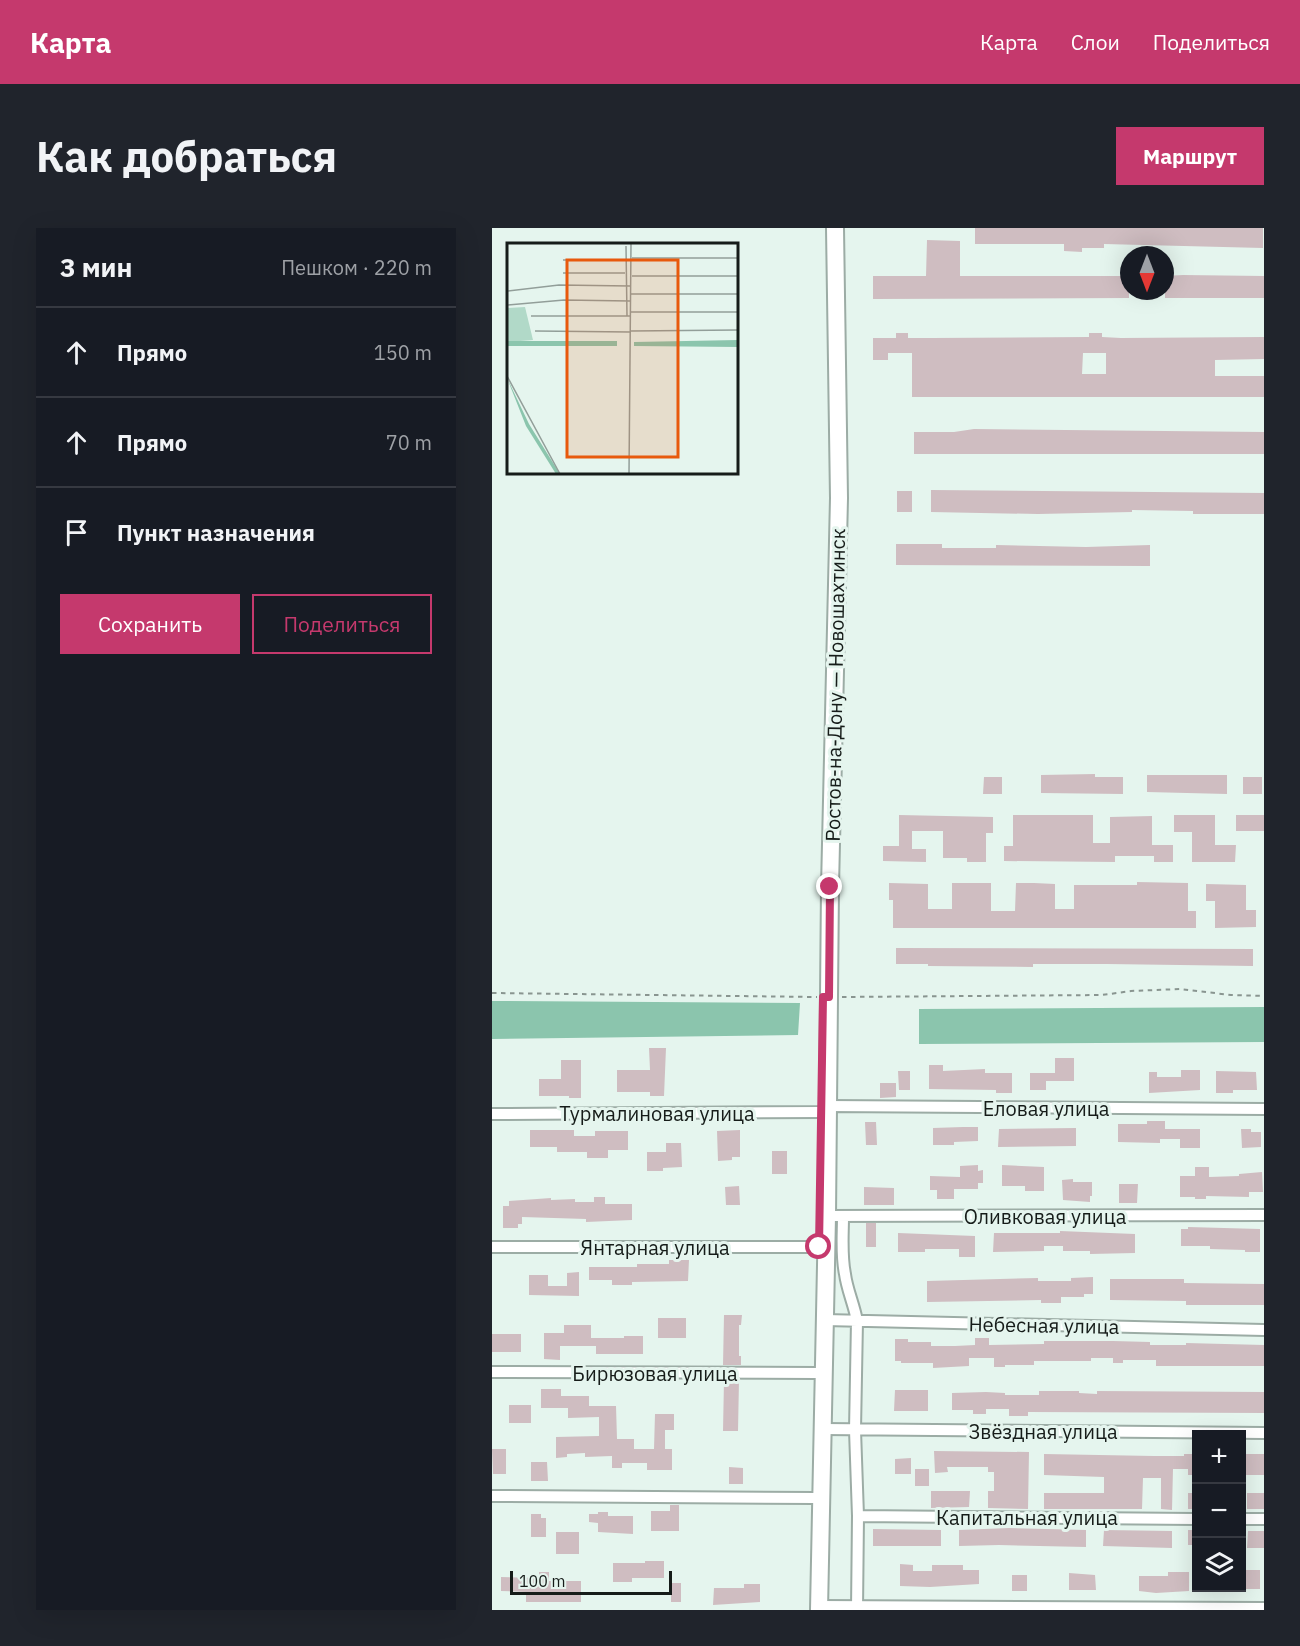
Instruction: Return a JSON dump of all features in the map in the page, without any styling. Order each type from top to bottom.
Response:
[{"type":"main road","name":"Ростов-на-Дону — Новошахтинск","points":[[817,1609],[815,1498],[819,1247],[824,1109],[833,498],[829,228]]},
{"type":"main road","name":"Ростов-на-Дону — Новошахтинск","points":[[826,997],[839,498],[835,228]]},
{"type":"main road","name":"Ростов-на-Дону — Новошахтинск","points":[[817,1609],[825,1320],[835,1216],[824,1109]]},
{"type":"street","name":"Еловая улица","points":[[824,1109],[1264,1109]]},
{"type":"street","name":"Турмалиновая улица","points":[[492,1114],[824,1109]]},
{"type":"street","name":"Оливковая улица","points":[[835,1216],[1264,1215]]},
{"type":"street","points":[[835,1216],[845,1276],[857,1320],[856,1608]]},
{"type":"street","name":"Янтарная улица","points":[[492,1247],[819,1247]]},
{"type":"street","name":"Небесная улица","points":[[825,1320],[1264,1330]]},
{"type":"street","name":"Бирюзовая улица","points":[[492,1372],[818,1373]]},
{"type":"street","name":"Звёздная улица","points":[[823,1429],[1264,1433]]},
{"type":"street","points":[[492,1496],[815,1498]]},
{"type":"street","name":"Капитальная улица","points":[[858,1516],[1192,1519]]},
{"type":"street","points":[[1246,1519],[1264,1519]]},
{"type":"street","points":[[817,1609],[1264,1608]]},
{"type":"path","points":[[492,993],[826,997],[1102,995],[1180,989],[1264,996]]},
{"type":"green space","points":[[492,1001],[800,1003],[798,1035],[492,1039]]},
{"type":"green space","points":[[1264,1007],[1264,1042],[919,1044],[919,1009]]},
{"type":"building","points":[[975,228],[1263,228],[1263,248],[1104,244],[1104,248],[1082,248],[1082,252],[1064,251],[1064,244],[975,244]]},
{"type":"building","points":[[927,240],[960,241],[960,276],[1120,276],[1120,298],[873,299],[873,276],[926,276]]},
{"type":"building","points":[[1174,276],[1264,276],[1264,298],[1174,298]]},
{"type":"building","points":[[896,333],[908,333],[908,338],[1089,337],[1089,333],[1102,333],[1102,337],[1121,338],[1264,337],[1264,359],[1215,360],[1215,376],[1264,376],[1264,397],[912,397],[912,353],[888,353],[888,360],[873,360],[873,338],[896,338]],"holes":[[[1083,353],[1106,353],[1106,374],[1082,374]]]},
{"type":"building","points":[[974,429],[1264,432],[1264,454],[914,454],[914,432],[954,432]]},
{"type":"building","points":[[931,490],[1264,493],[1264,514],[1193,514],[1193,511],[1132,510],[1132,512],[1038,514],[931,512]]},
{"type":"building","points":[[897,491],[912,491],[912,512],[897,512]]},
{"type":"building","points":[[896,544],[942,544],[942,548],[996,548],[996,545],[1086,547],[1150,545],[1150,566],[896,565]]},
{"type":"building","points":[[1095,774],[1095,777],[1123,777],[1123,794],[1041,793],[1041,775]]},
{"type":"building","points":[[1147,775],[1227,775],[1227,794],[1147,792]]},
{"type":"building","points":[[984,777],[1002,777],[1002,794],[983,794]]},
{"type":"building","points":[[1243,777],[1262,777],[1262,794],[1243,794]]},
{"type":"building","points":[[899,815],[993,817],[993,833],[986,833],[986,862],[967,862],[967,858],[943,858],[943,831],[912,831],[912,849],[926,849],[926,862],[883,861],[883,846],[899,846]]},
{"type":"building","points":[[1013,815],[1093,815],[1093,843],[1110,843],[1110,817],[1152,816],[1152,845],[1173,845],[1173,862],[1154,862],[1154,856],[1115,856],[1115,862],[1004,861],[1004,846],[1013,846]]},
{"type":"building","points":[[1174,815],[1215,815],[1215,845],[1236,845],[1235,862],[1192,862],[1192,832],[1174,832]]},
{"type":"building","points":[[1236,815],[1264,815],[1264,831],[1236,831]]},
{"type":"building","points":[[1137,882],[1188,883],[1188,911],[1196,911],[1196,928],[893,928],[893,900],[889,900],[889,883],[928,884],[928,909],[952,909],[952,883],[991,883],[991,911],[1015,911],[1016,883],[1055,884],[1055,909],[1074,909],[1074,885],[1137,885]]},
{"type":"building","points":[[1206,884],[1246,885],[1246,910],[1256,910],[1256,927],[1215,928],[1215,901],[1206,901]]},
{"type":"building","points":[[896,948],[1253,949],[1253,966],[1033,964],[1033,967],[928,966],[928,964],[896,964]]},
{"type":"building","points":[[649,1048],[666,1048],[664,1096],[650,1096],[650,1092],[617,1092],[617,1070],[650,1070]]},
{"type":"building","points":[[1055,1058],[1074,1058],[1074,1081],[1046,1081],[1046,1090],[1030,1090],[1030,1073],[1055,1073]]},
{"type":"building","points":[[561,1060],[581,1060],[581,1098],[539,1096],[539,1079],[561,1079]]},
{"type":"building","points":[[929,1065],[943,1065],[943,1071],[985,1069],[985,1073],[1012,1073],[1012,1093],[996,1093],[996,1090],[929,1089]]},
{"type":"building","points":[[1181,1070],[1200,1070],[1200,1090],[1149,1093],[1149,1072],[1157,1072],[1157,1077],[1181,1077]]},
{"type":"building","points":[[898,1071],[910,1071],[910,1090],[899,1090]]},
{"type":"building","points":[[1216,1071],[1256,1072],[1257,1090],[1216,1093]]},
{"type":"building","points":[[880,1083],[896,1083],[896,1097],[880,1098]]},
{"type":"building","points":[[1147,1121],[1165,1121],[1165,1129],[1200,1129],[1200,1148],[1180,1148],[1180,1139],[1160,1139],[1160,1143],[1118,1142],[1118,1124],[1147,1124]]},
{"type":"building","points":[[865,1122],[876,1122],[877,1145],[866,1145]]},
{"type":"building","points":[[978,1127],[978,1141],[954,1142],[954,1145],[933,1145],[933,1128]]},
{"type":"building","points":[[1076,1128],[1076,1146],[998,1147],[999,1129]]},
{"type":"building","points":[[1241,1129],[1261,1132],[1261,1147],[1242,1148]]},
{"type":"building","points":[[530,1130],[574,1130],[574,1136],[595,1136],[595,1131],[628,1131],[628,1150],[608,1150],[608,1158],[587,1158],[587,1152],[557,1152],[557,1147],[530,1147]]},
{"type":"building","points":[[740,1130],[740,1157],[718,1161],[717,1131]]},
{"type":"building","points":[[666,1143],[681,1143],[682,1167],[663,1168],[663,1171],[647,1171],[647,1152],[666,1152]]},
{"type":"building","points":[[772,1151],[787,1151],[787,1174],[772,1174]]},
{"type":"building","points":[[978,1165],[978,1171],[983,1170],[983,1183],[978,1183],[978,1189],[954,1189],[954,1199],[937,1199],[937,1190],[930,1190],[930,1176],[960,1177],[960,1166]]},
{"type":"building","points":[[1002,1165],[1044,1167],[1044,1191],[1025,1191],[1025,1186],[1002,1186]]},
{"type":"building","points":[[1195,1167],[1209,1167],[1209,1177],[1239,1176],[1239,1174],[1262,1172],[1263,1192],[1249,1192],[1249,1197],[1206,1196],[1206,1199],[1195,1199],[1195,1197],[1180,1197],[1180,1176],[1195,1176]]},
{"type":"building","points":[[1073,1179],[1073,1182],[1092,1182],[1090,1202],[1063,1200],[1062,1180]]},
{"type":"building","points":[[1119,1184],[1138,1184],[1137,1203],[1119,1203]]},
{"type":"building","points":[[739,1186],[740,1205],[726,1205],[725,1187]]},
{"type":"building","points":[[864,1187],[894,1188],[894,1205],[864,1205]]},
{"type":"building","points":[[594,1197],[605,1197],[605,1204],[632,1204],[632,1220],[586,1222],[586,1219],[522,1217],[522,1224],[518,1224],[518,1228],[503,1228],[503,1206],[509,1206],[509,1201],[551,1198],[551,1200],[575,1199],[575,1202],[594,1202]]},
{"type":"building","points":[[866,1223],[876,1223],[876,1247],[866,1247]]},
{"type":"building","points":[[1188,1227],[1260,1229],[1260,1252],[1210,1249],[1210,1246],[1181,1246],[1181,1229],[1188,1229]]},
{"type":"building","points":[[1060,1231],[1135,1234],[1135,1253],[1090,1254],[1090,1251],[1063,1251],[1063,1246],[1044,1246],[1044,1251],[993,1252],[994,1233],[1060,1233]]},
{"type":"building","points":[[898,1233],[975,1236],[975,1257],[959,1257],[959,1249],[898,1252]]},
{"type":"building","points":[[669,1260],[689,1260],[688,1281],[632,1282],[632,1285],[612,1285],[612,1280],[589,1280],[589,1267],[637,1267],[637,1264],[669,1264]]},
{"type":"building","points":[[579,1272],[579,1296],[529,1295],[529,1275],[548,1275],[548,1286],[567,1286],[567,1273]]},
{"type":"building","points":[[1093,1277],[1093,1294],[1084,1294],[1084,1297],[1061,1297],[1061,1303],[1041,1303],[1041,1300],[927,1302],[927,1281],[1038,1278],[1038,1281],[1071,1281],[1071,1278]]},
{"type":"building","points":[[1110,1279],[1184,1279],[1184,1283],[1264,1284],[1264,1305],[1186,1305],[1186,1301],[1110,1300]]},
{"type":"building","points":[[724,1315],[742,1315],[741,1325],[739,1325],[741,1365],[723,1365]]},
{"type":"building","points":[[658,1318],[686,1318],[686,1338],[658,1338]]},
{"type":"building","points":[[564,1325],[591,1325],[591,1338],[643,1336],[643,1354],[596,1354],[596,1346],[560,1346],[560,1360],[544,1359],[544,1333],[564,1333]]},
{"type":"building","points":[[492,1334],[521,1334],[521,1352],[492,1352]]},
{"type":"building","points":[[975,1338],[989,1338],[989,1345],[1044,1344],[1044,1341],[1113,1341],[1150,1342],[1150,1345],[1186,1345],[1186,1343],[1264,1345],[1264,1366],[1156,1366],[1156,1360],[1123,1360],[1123,1363],[1113,1363],[1113,1358],[1091,1358],[1091,1361],[1034,1361],[1034,1365],[994,1367],[994,1358],[969,1358],[969,1366],[933,1368],[933,1363],[895,1361],[895,1339],[908,1339],[908,1342],[931,1342],[931,1346],[955,1346],[975,1345]]},
{"type":"building","points":[[724,1380],[739,1380],[738,1431],[723,1431]]},
{"type":"building","points":[[541,1389],[561,1389],[561,1396],[589,1396],[589,1406],[616,1406],[617,1439],[634,1439],[634,1449],[654,1449],[655,1414],[674,1414],[674,1430],[665,1430],[665,1449],[672,1449],[672,1470],[647,1470],[647,1463],[622,1463],[622,1468],[612,1468],[612,1456],[585,1457],[585,1453],[567,1454],[567,1457],[556,1458],[556,1437],[599,1436],[599,1417],[568,1418],[568,1408],[541,1408]]},
{"type":"building","points":[[895,1390],[928,1390],[928,1411],[894,1411]]},
{"type":"building","points":[[1039,1391],[1079,1391],[1079,1393],[1097,1394],[1097,1391],[1264,1392],[1264,1413],[1028,1412],[1028,1416],[1009,1416],[1009,1409],[986,1409],[986,1414],[973,1414],[973,1410],[952,1410],[952,1393],[1039,1395]]},
{"type":"building","points":[[509,1405],[531,1405],[531,1423],[509,1423]]},
{"type":"building","points":[[492,1449],[506,1449],[506,1474],[493,1474]]},
{"type":"building","points":[[934,1451],[1029,1452],[1028,1509],[988,1508],[988,1491],[994,1491],[994,1472],[988,1472],[988,1467],[947,1467],[948,1472],[935,1473]]},
{"type":"building","points":[[1044,1454],[1184,1456],[1184,1454],[1192,1454],[1192,1475],[1188,1475],[1188,1469],[1173,1469],[1172,1510],[1161,1509],[1161,1478],[1143,1478],[1142,1509],[1044,1509],[1044,1493],[1104,1493],[1104,1477],[1044,1475]]},
{"type":"building","points":[[1246,1454],[1264,1454],[1264,1475],[1246,1475]]},
{"type":"building","points":[[911,1458],[911,1474],[895,1474],[895,1459]]},
{"type":"building","points":[[531,1462],[547,1462],[548,1481],[531,1481]]},
{"type":"building","points":[[729,1467],[743,1468],[743,1484],[729,1484]]},
{"type":"building","points":[[915,1469],[929,1469],[929,1486],[915,1486]]},
{"type":"building","points":[[931,1491],[970,1491],[969,1507],[931,1508]]},
{"type":"building","points":[[1188,1493],[1192,1493],[1192,1509],[1188,1509]]},
{"type":"building","points":[[1247,1493],[1264,1493],[1264,1509],[1247,1509]]},
{"type":"building","points":[[670,1505],[679,1505],[679,1531],[651,1531],[651,1511],[670,1511]]},
{"type":"building","points":[[598,1512],[608,1512],[608,1516],[633,1516],[633,1534],[598,1532],[598,1523],[589,1522],[589,1514],[598,1514]]},
{"type":"building","points":[[531,1514],[541,1514],[541,1518],[546,1518],[546,1537],[531,1537]]},
{"type":"building","points":[[1009,1528],[1086,1530],[1086,1547],[959,1546],[959,1530]]},
{"type":"building","points":[[873,1529],[941,1530],[941,1546],[873,1546]]},
{"type":"building","points":[[1104,1530],[1172,1531],[1172,1548],[1103,1546]]},
{"type":"building","points":[[1188,1530],[1192,1530],[1192,1545],[1188,1545]]},
{"type":"building","points":[[1248,1531],[1264,1531],[1264,1548],[1247,1548]]},
{"type":"building","points":[[556,1532],[579,1532],[579,1554],[556,1554]]},
{"type":"building","points":[[645,1561],[664,1561],[664,1578],[632,1578],[632,1582],[613,1582],[613,1563],[645,1563]]},
{"type":"building","points":[[900,1564],[913,1565],[913,1571],[932,1571],[932,1565],[963,1565],[963,1570],[979,1570],[979,1584],[900,1586]]},
{"type":"building","points":[[1246,1570],[1260,1570],[1260,1589],[1246,1589]]},
{"type":"building","points":[[539,1572],[549,1572],[549,1581],[581,1581],[581,1602],[526,1602],[526,1592],[501,1591],[501,1577],[539,1578]]},
{"type":"building","points":[[1168,1572],[1189,1572],[1189,1591],[1156,1593],[1139,1591],[1139,1576],[1168,1576]]},
{"type":"building","points":[[1069,1573],[1095,1575],[1096,1590],[1069,1590]]},
{"type":"building","points":[[1012,1575],[1027,1575],[1027,1591],[1012,1591]]},
{"type":"building","points":[[671,1583],[681,1583],[681,1602],[671,1602]]},
{"type":"building","points":[[744,1584],[760,1584],[760,1602],[713,1605],[714,1588],[744,1588]]},
{"type":"route","points":[[819,1247],[823,997],[829,997],[830,887]]}]
